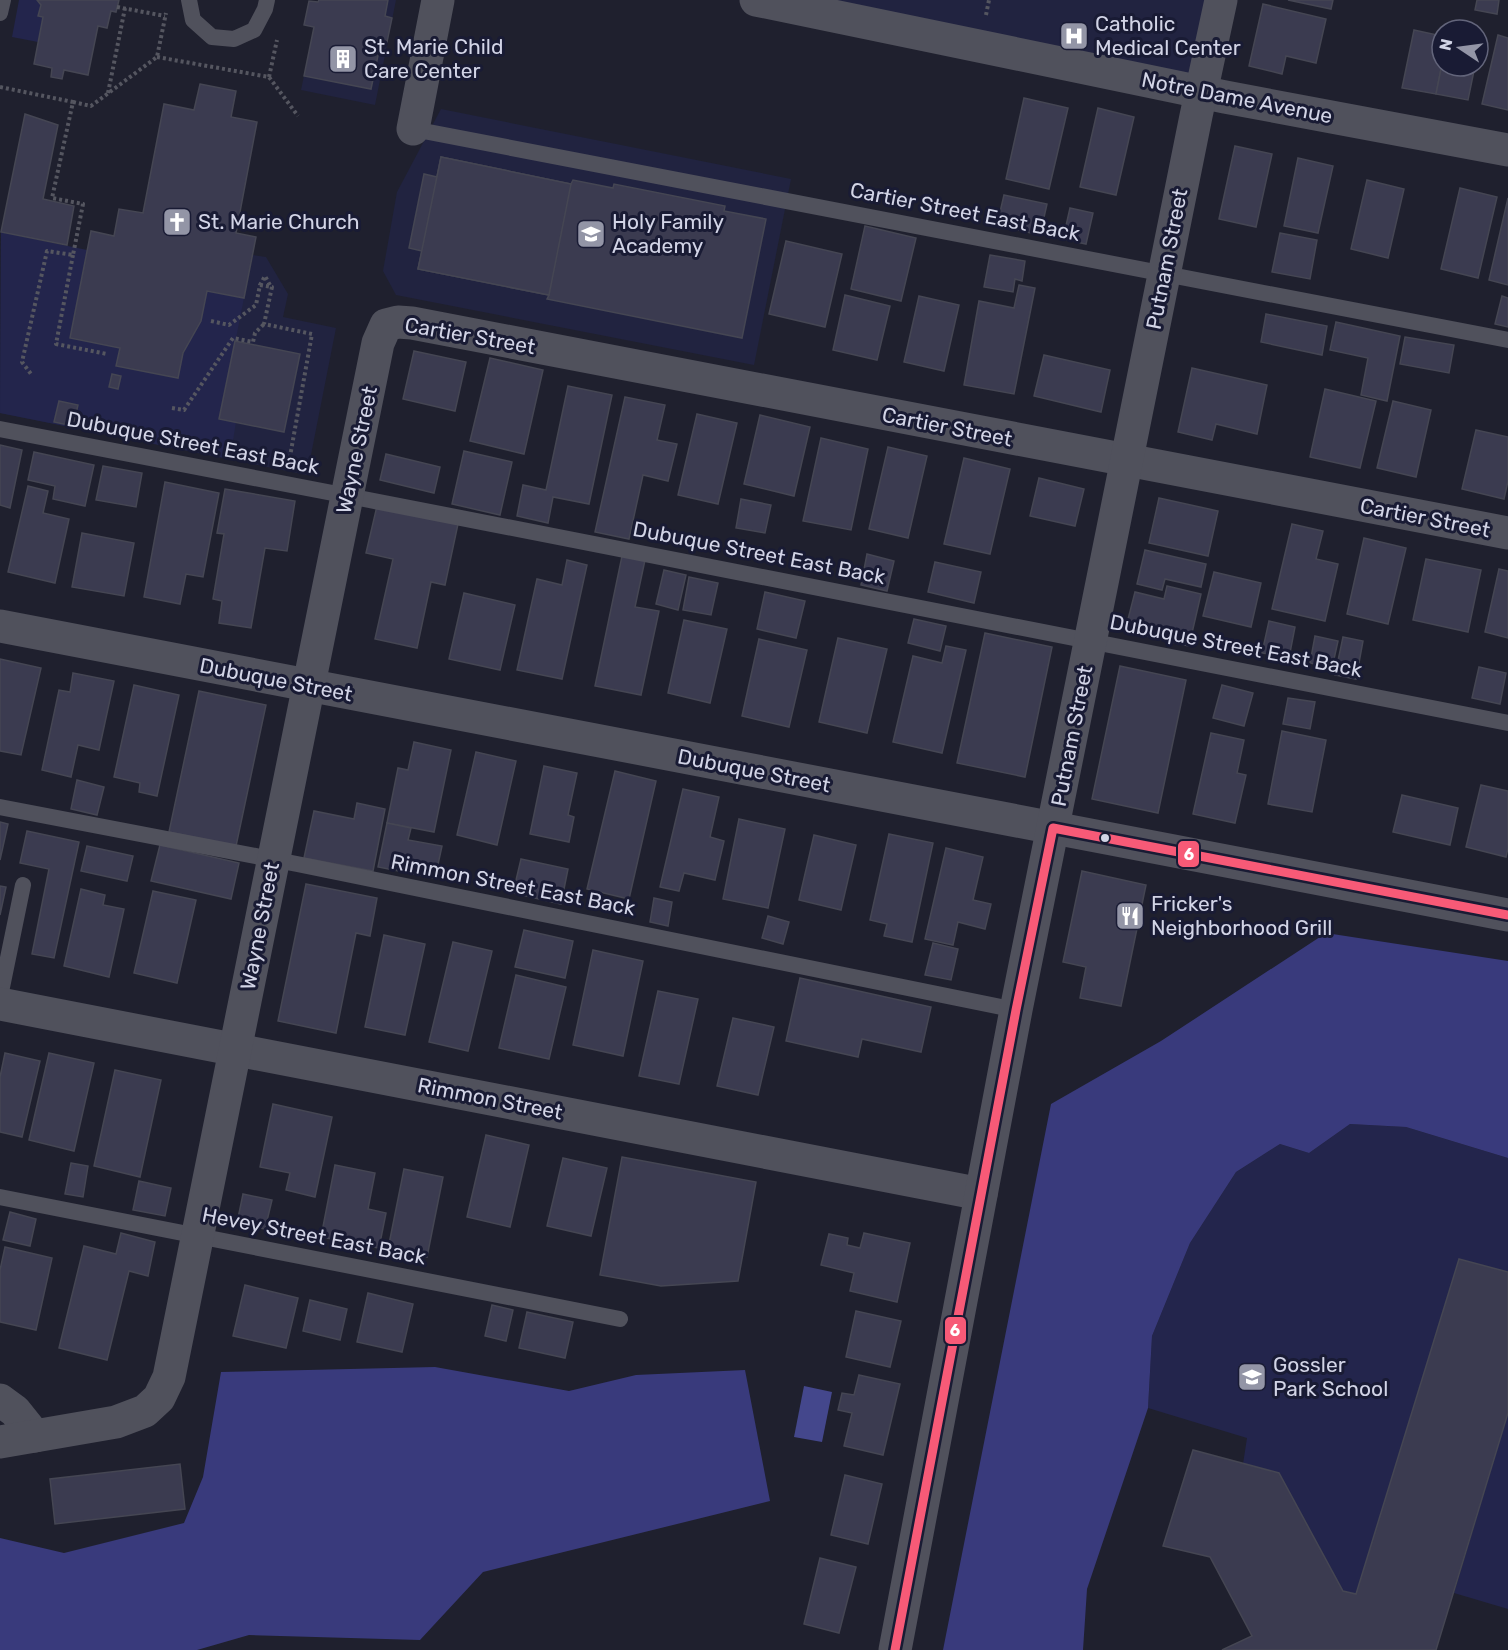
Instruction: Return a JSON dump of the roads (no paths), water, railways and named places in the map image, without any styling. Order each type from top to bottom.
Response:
[{"type":"street","points":[[413,129],[438,0]]},
{"type":"street","name":"Notre Dame Avenue","points":[[756,0],[1202,91],[1508,150]]},
{"type":"street","name":"Putnam Street","points":[[895,1650],[1016,1010],[1221,0]]},
{"type":"street","name":"Cartier Street","points":[[386,325],[398,322],[412,323],[1127,462],[1508,533]]},
{"type":"street","name":"Wayne Street","points":[[0,1442],[116,1422],[145,1411],[159,1398],[169,1377],[378,343],[386,325]]},
{"type":"street","name":"Dubuque Street","points":[[0,626],[1508,915]]},
{"type":"street","name":"Rimmon Street","points":[[0,1004],[981,1194]]},
{"type":"street","points":[[0,1400],[15,1411],[35,1436]]},
{"type":"lane","points":[[0,13],[3,0]]},
{"type":"lane","points":[[189,0],[193,20],[212,38],[234,39],[254,30],[267,0]]},
{"type":"lane","name":"Cartier Street East Back","points":[[413,129],[1508,340]]},
{"type":"lane","name":"Dubuque Street East Back","points":[[0,429],[1508,723]]},
{"type":"lane","name":"Rimmon Street East Back","points":[[0,807],[273,859],[1016,1010]]},
{"type":"lane","points":[[0,997],[23,885]]},
{"type":"lane","name":"Hevey Street East Back","points":[[0,1197],[620,1319]]},
{"type":"place","name":"Catholic Medical Center","points":[[1074,36]]},
{"type":"place","name":"St. Marie Child Care Center","points":[[343,59]]},
{"type":"place","name":"St. Marie Church","points":[[177,222]]},
{"type":"place","name":"Holy Family Academy","points":[[591,234]]},
{"type":"place","name":"Fricker's Neighborhood Grill","points":[[1130,916]]},
{"type":"place","name":"Gossler Park School","points":[[1252,1377]]}]
